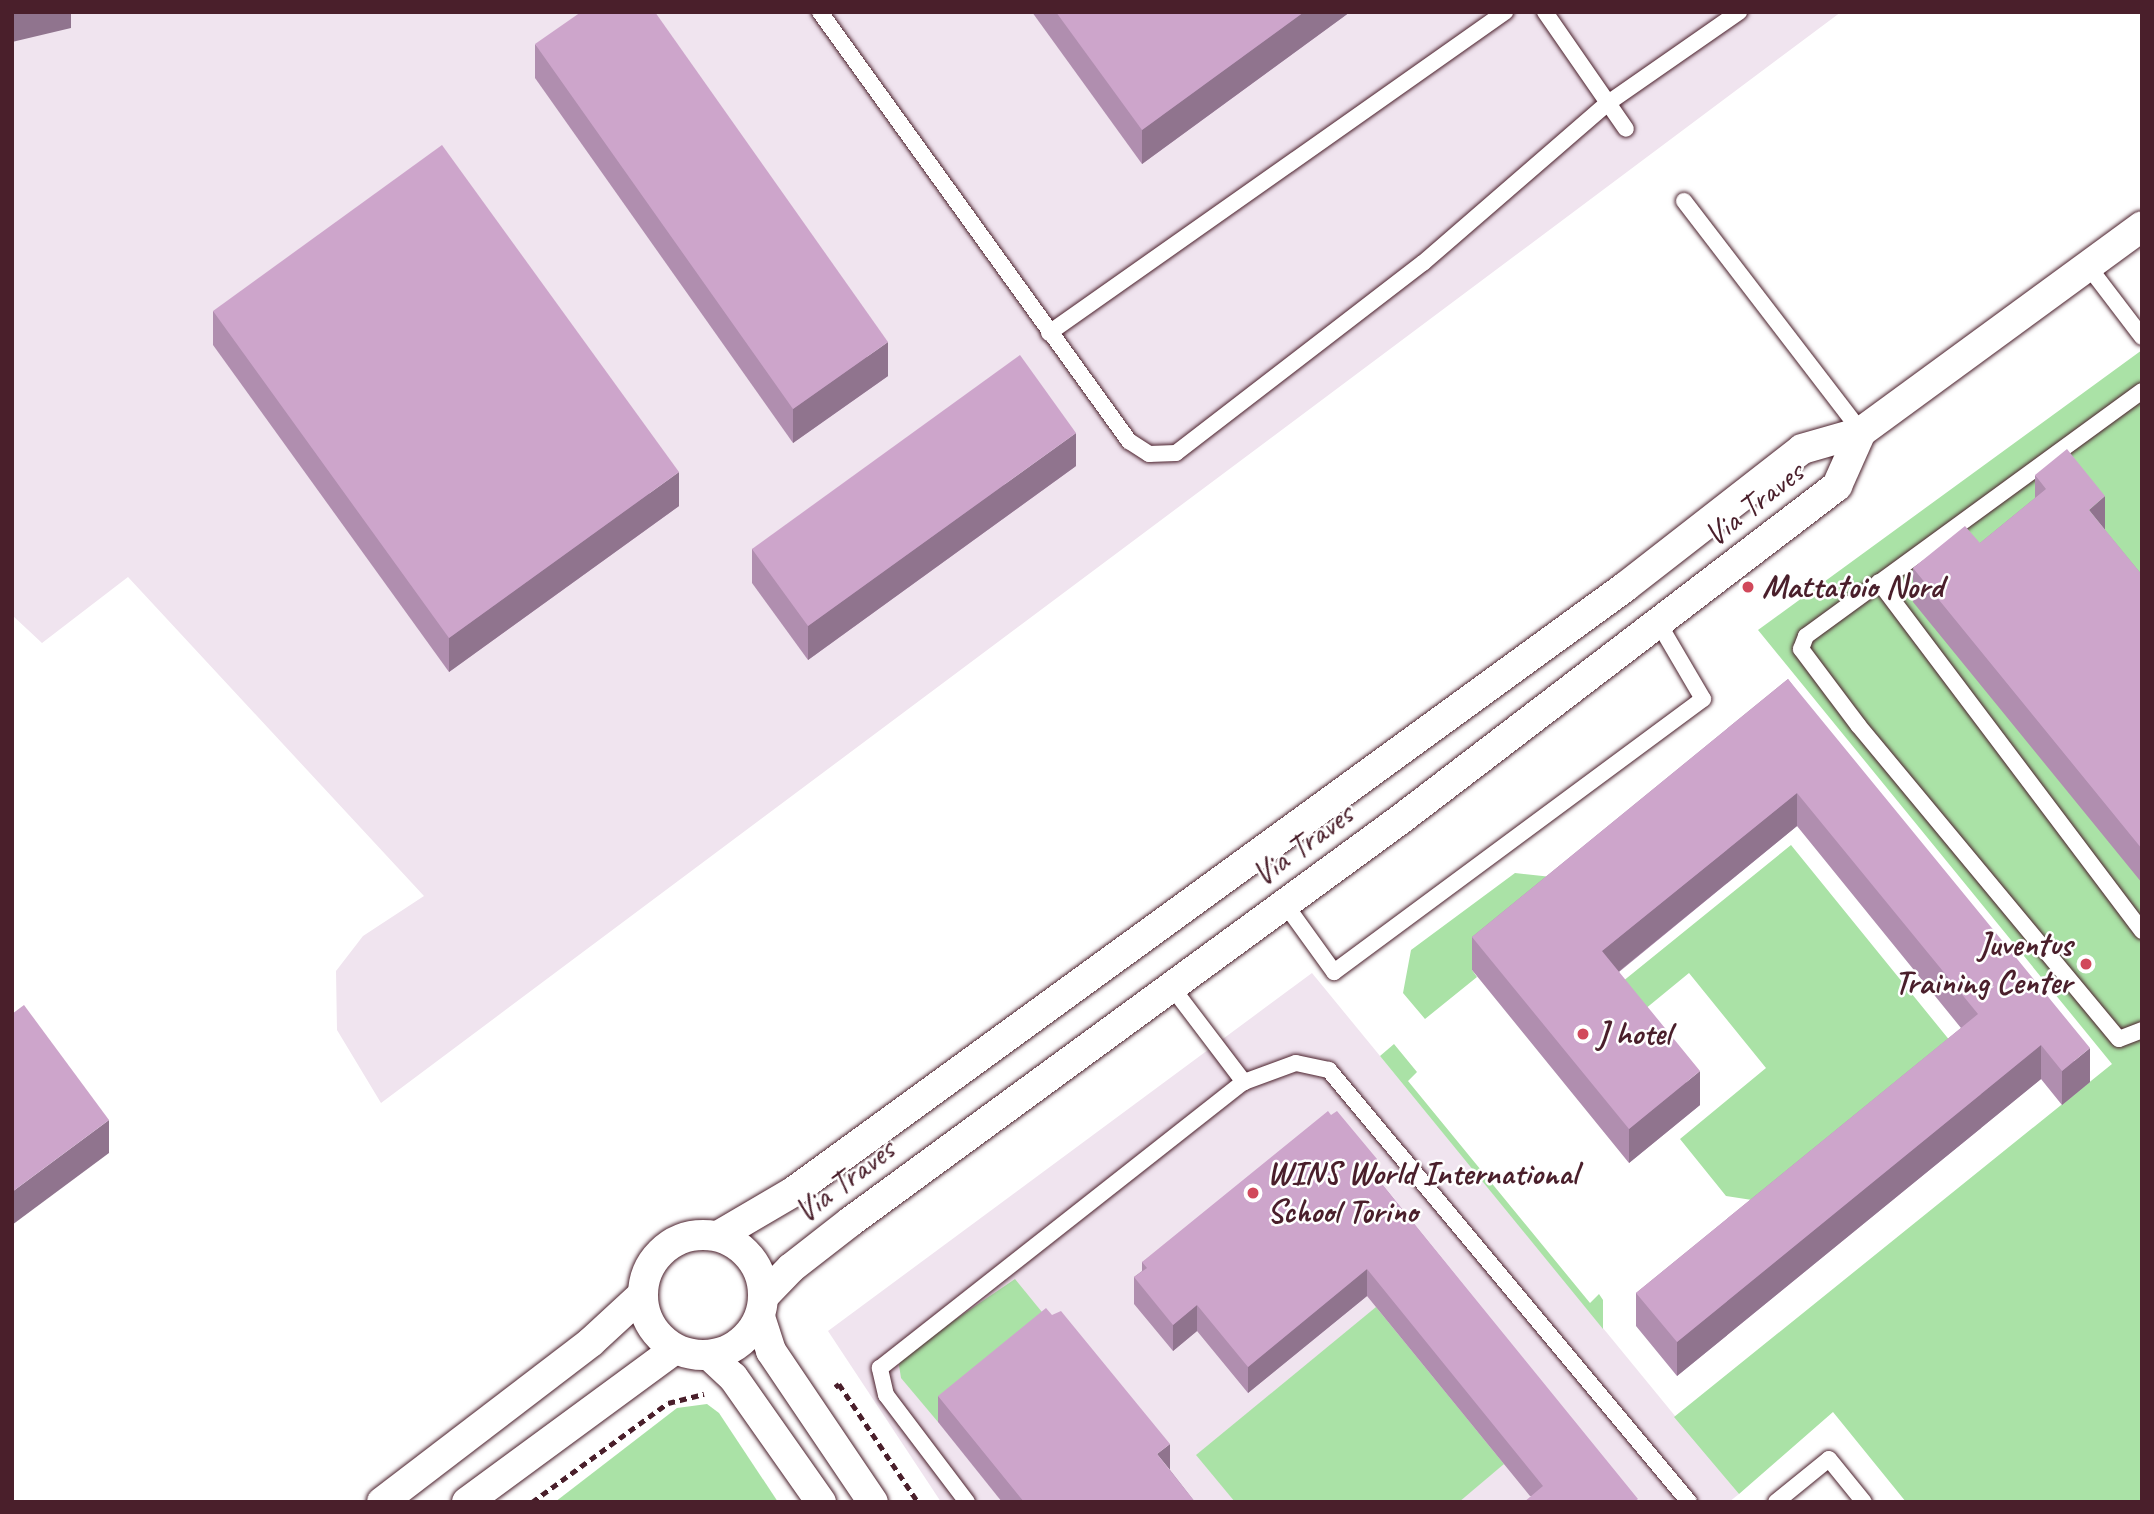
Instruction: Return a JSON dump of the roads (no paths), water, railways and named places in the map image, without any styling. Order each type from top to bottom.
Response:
[{"type":"street","name":"Via Traves","points":[[719,1236],[793,1192],[1625,587],[1802,449],[1861,432],[2142,226]]},
{"type":"street","name":"Via Traves","points":[[761,1307],[791,1268],[840,1230],[1285,904],[1659,624],[1837,486],[1861,432]]},
{"type":"street","points":[[761,1307],[740,1343],[709,1355],[676,1349],[651,1327],[642,1295],[649,1268],[666,1247],[700,1234],[719,1236],[751,1259],[771,1351],[873,1502]]},
{"type":"street","points":[[382,1502],[591,1342],[642,1295]]},
{"type":"street","points":[[467,1502],[676,1349]]},
{"type":"street","points":[[709,1355],[733,1377],[821,1502]]},
{"type":"lane","points":[[820,12],[1129,441],[1149,454],[1176,453],[1423,263],[1608,103],[1739,12]]},
{"type":"lane","points":[[1049,333],[1505,12]]},
{"type":"lane","points":[[1545,12],[1626,129]]},
{"type":"lane","points":[[1684,201],[1861,432]]},
{"type":"lane","points":[[2088,266],[2142,337]]},
{"type":"lane","points":[[2142,391],[1805,636],[1801,649],[1858,725],[2119,1039],[2142,1030]]},
{"type":"lane","points":[[1879,582],[2142,932]]},
{"type":"lane","points":[[1285,904],[1335,972],[1703,699],[1659,624]]},
{"type":"lane","points":[[1171,986],[1244,1082]]},
{"type":"lane","points":[[967,1502],[886,1395],[880,1367],[1244,1082],[1296,1063],[1329,1070],[1689,1502]]},
{"type":"lane","points":[[1776,1502],[1829,1459],[1864,1502]]},
{"type":"place","name":"Mattatoio Nord","points":[[1748,587]]},
{"type":"place","name":"Juventus Training Center","points":[[2086,964]]},
{"type":"place","name":"J hotel","points":[[1583,1034]]},
{"type":"place","name":"WINS World International School Torino","points":[[1253,1193]]}]
